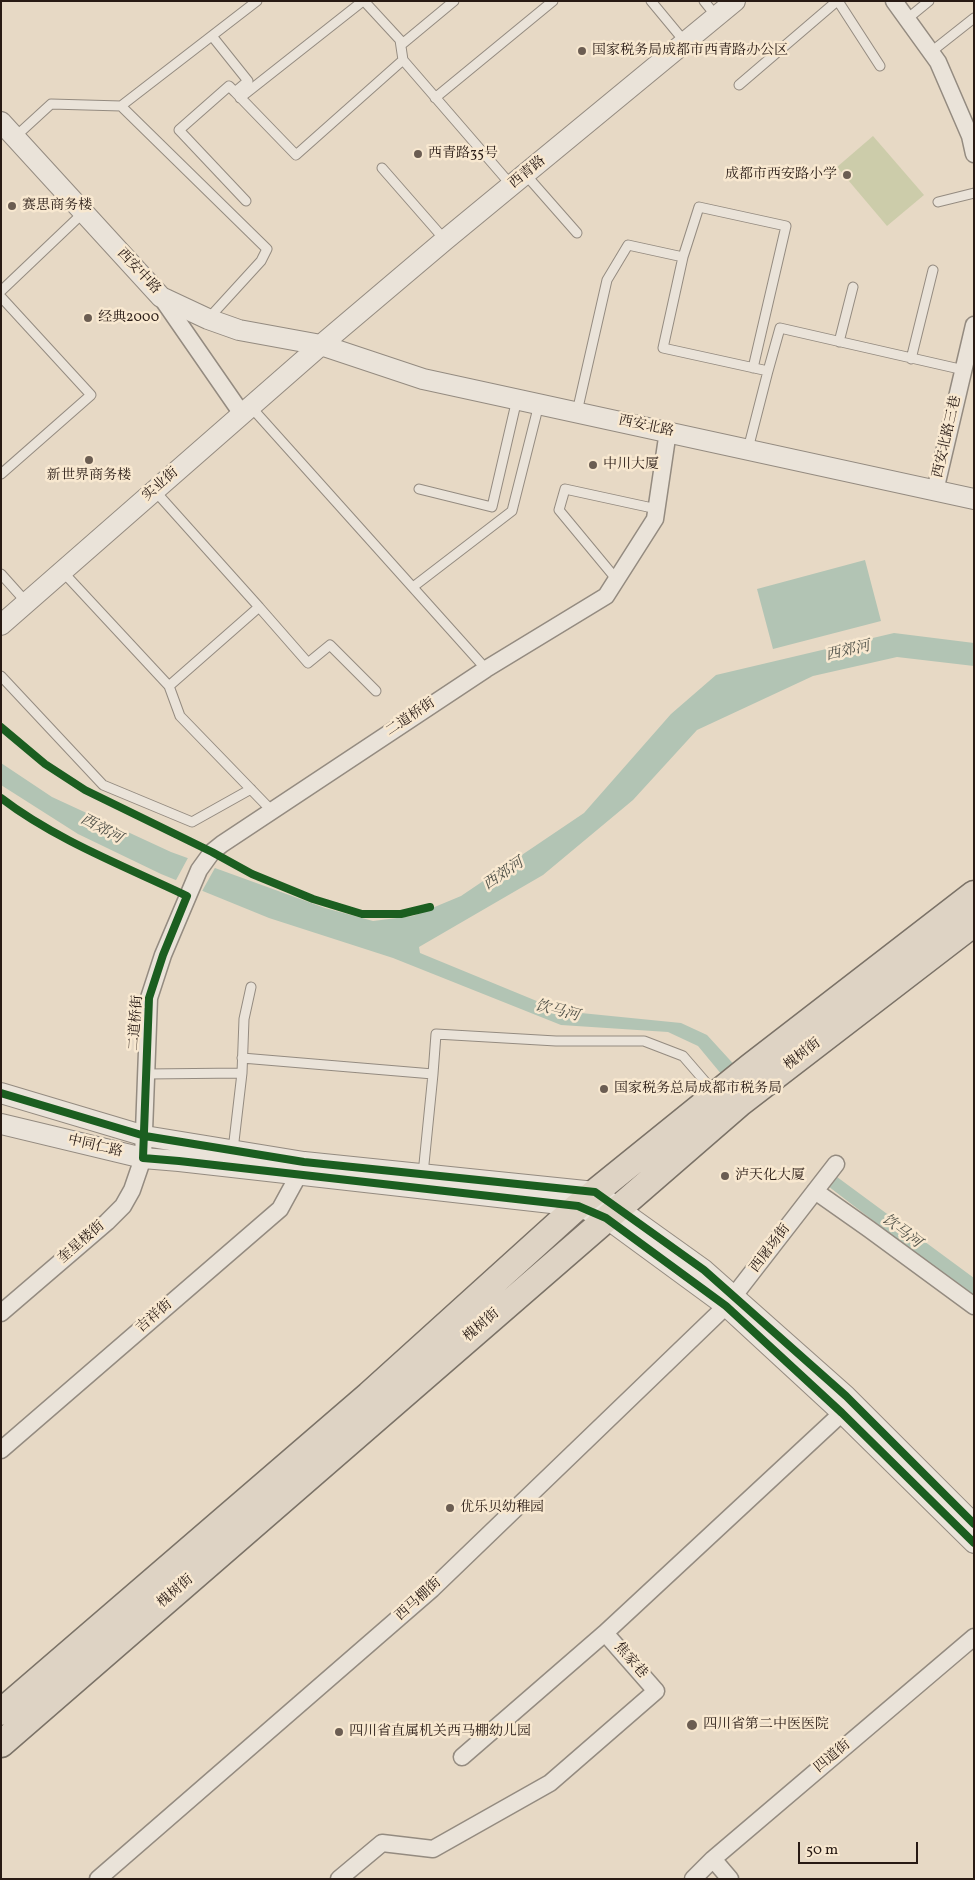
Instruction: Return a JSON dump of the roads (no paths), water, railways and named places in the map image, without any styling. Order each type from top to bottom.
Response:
[{"type":"main road","name":"槐树街","points":[[1,1712],[369,1395],[587,1199],[716,1094],[974,894]]},
{"type":"main road","name":"槐树街","points":[[1,1744],[740,1103],[974,922]]},
{"type":"street","name":"西青路","points":[[321,345],[445,240],[685,43],[710,9],[734,1]]},
{"type":"street","points":[[894,1],[938,62],[970,136],[974,154]]},
{"type":"street","name":"西安中路","points":[[1,122],[161,297],[208,319],[239,330],[321,345]]},
{"type":"street","points":[[161,297],[247,410]]},
{"type":"street","name":"西安北路三巷","points":[[935,491],[974,325]]},
{"type":"street","name":"西安北路","points":[[321,345],[424,378],[974,499]]},
{"type":"street","name":"实业街","points":[[1,625],[321,345]]},
{"type":"street","name":"二道桥街","points":[[143,1158],[149,998],[163,955],[199,870],[212,852],[222,844],[486,669],[606,596],[655,519],[668,431]]},
{"type":"street","points":[[1,1093],[145,1136],[304,1162],[423,1174],[587,1199]]},
{"type":"street","name":"中同仁路","points":[[1,1124],[143,1158],[298,1176],[587,1199],[612,1213],[730,1302]]},
{"type":"street","name":"奎星楼街","points":[[1,1313],[107,1222],[122,1206],[132,1190],[143,1158]]},
{"type":"street","name":"西屠场街","points":[[730,1302],[836,1164]]},
{"type":"street","name":"吉祥街","points":[[1,1450],[280,1209],[298,1176]]},
{"type":"street","points":[[815,1191],[974,1306]]},
{"type":"street","points":[[730,1302],[974,1543]]},
{"type":"street","points":[[730,1302],[846,1396],[974,1524]]},
{"type":"street","name":"西马棚街","points":[[98,1879],[432,1589],[730,1302]]},
{"type":"street","name":"焦家巷","points":[[339,1879],[382,1843],[433,1849],[550,1783],[656,1691],[605,1633],[842,1413]]},
{"type":"street","points":[[462,1757],[605,1633]]},
{"type":"street","name":"四道街","points":[[692,1879],[974,1636]]},
{"type":"street","points":[[713,1859],[730,1879]]},
{"type":"lane","points":[[15,137],[51,104],[122,106],[256,1]]},
{"type":"lane","points":[[238,95],[364,1],[400,40],[402,60],[436,98],[519,180],[577,233]]},
{"type":"lane","points":[[401,45],[454,1]]},
{"type":"lane","points":[[436,98],[553,1]]},
{"type":"lane","points":[[651,1],[685,43]]},
{"type":"lane","points":[[739,85],[838,1],[880,66]]},
{"type":"lane","points":[[907,19],[928,1]]},
{"type":"lane","points":[[931,52],[974,18]]},
{"type":"lane","points":[[212,36],[248,81],[238,95]]},
{"type":"lane","points":[[246,202],[179,130],[229,86],[296,155],[402,60]]},
{"type":"lane","points":[[122,106],[267,249],[261,262],[208,319]]},
{"type":"lane","points":[[382,168],[445,240]]},
{"type":"lane","points":[[938,202],[974,193]]},
{"type":"lane","points":[[753,368],[786,226],[699,207],[683,257],[663,348],[768,372]]},
{"type":"lane","points":[[1,291],[83,213]]},
{"type":"lane","points":[[577,412],[607,280],[628,245],[683,257]]},
{"type":"lane","points":[[911,359],[932,270]]},
{"type":"lane","points":[[839,342],[854,287]]},
{"type":"lane","points":[[1,297],[91,395],[2,471]]},
{"type":"lane","points":[[748,449],[780,328],[964,370]]},
{"type":"lane","points":[[419,489],[492,507],[517,399]]},
{"type":"lane","points":[[413,587],[512,511],[539,404]]},
{"type":"lane","points":[[247,410],[413,587],[486,669]]},
{"type":"lane","points":[[617,580],[559,510],[565,488],[657,509]]},
{"type":"lane","points":[[155,491],[308,663],[330,645],[376,691]]},
{"type":"lane","points":[[63,572],[170,686],[180,716],[272,811]]},
{"type":"lane","points":[[1,574],[27,603]]},
{"type":"lane","points":[[170,686],[259,608]]},
{"type":"lane","points":[[1,676],[103,785],[192,822],[251,789]]},
{"type":"lane","points":[[233,1150],[242,1073],[244,1019],[251,987]]},
{"type":"lane","points":[[423,1174],[436,1034],[556,1041],[644,1041],[683,1056],[716,1094]]},
{"type":"lane","points":[[242,1058],[433,1074]]},
{"type":"lane","points":[[146,1074],[242,1073]]},
{"type":"water","points":[[865,560],[881,621],[773,649],[757,589]]},
{"type":"water","points":[[894,633],[974,643],[974,666],[897,657],[813,676],[697,730],[633,800],[543,875],[419,947],[420,953],[561,1011],[681,1023],[707,1035],[739,1070],[727,1081],[698,1046],[668,1032],[561,1025],[393,958],[269,918],[161,874],[78,834],[1,785],[1,763],[52,797],[171,852],[325,908],[373,921],[413,916],[461,896],[584,813],[671,714],[716,675]]},
{"type":"water","name":"饮马河","points":[[833,1174],[974,1278],[974,1298],[824,1183]]},
{"type":"place","name":"国家税务局成都市西青路办公区","points":[[582,51]]},
{"type":"place","name":"西青路35号","points":[[418,154]]},
{"type":"place","name":"成都市西安路小学","points":[[847,175]]},
{"type":"place","name":"赛思商务楼","points":[[12,206]]},
{"type":"place","name":"经典2000","points":[[88,318]]},
{"type":"place","name":"新世界商务楼","points":[[89,460]]},
{"type":"place","name":"中川大厦","points":[[593,465]]},
{"type":"place","name":"国家税务总局成都市税务局","points":[[604,1089]]},
{"type":"place","name":"泸天化大厦","points":[[725,1176]]},
{"type":"place","name":"优乐贝幼稚园","points":[[450,1508]]},
{"type":"place","name":"四川省第二中医医院","points":[[692,1725]]},
{"type":"place","name":"四川省直属机关西马棚幼儿园","points":[[339,1732]]},
{"type":"water label","name":"西郊河","points":[[848,652]]},
{"type":"water label","name":"西郊河","points":[[101,830]]},
{"type":"water label","name":"西郊河","points":[[504,875]]}]
